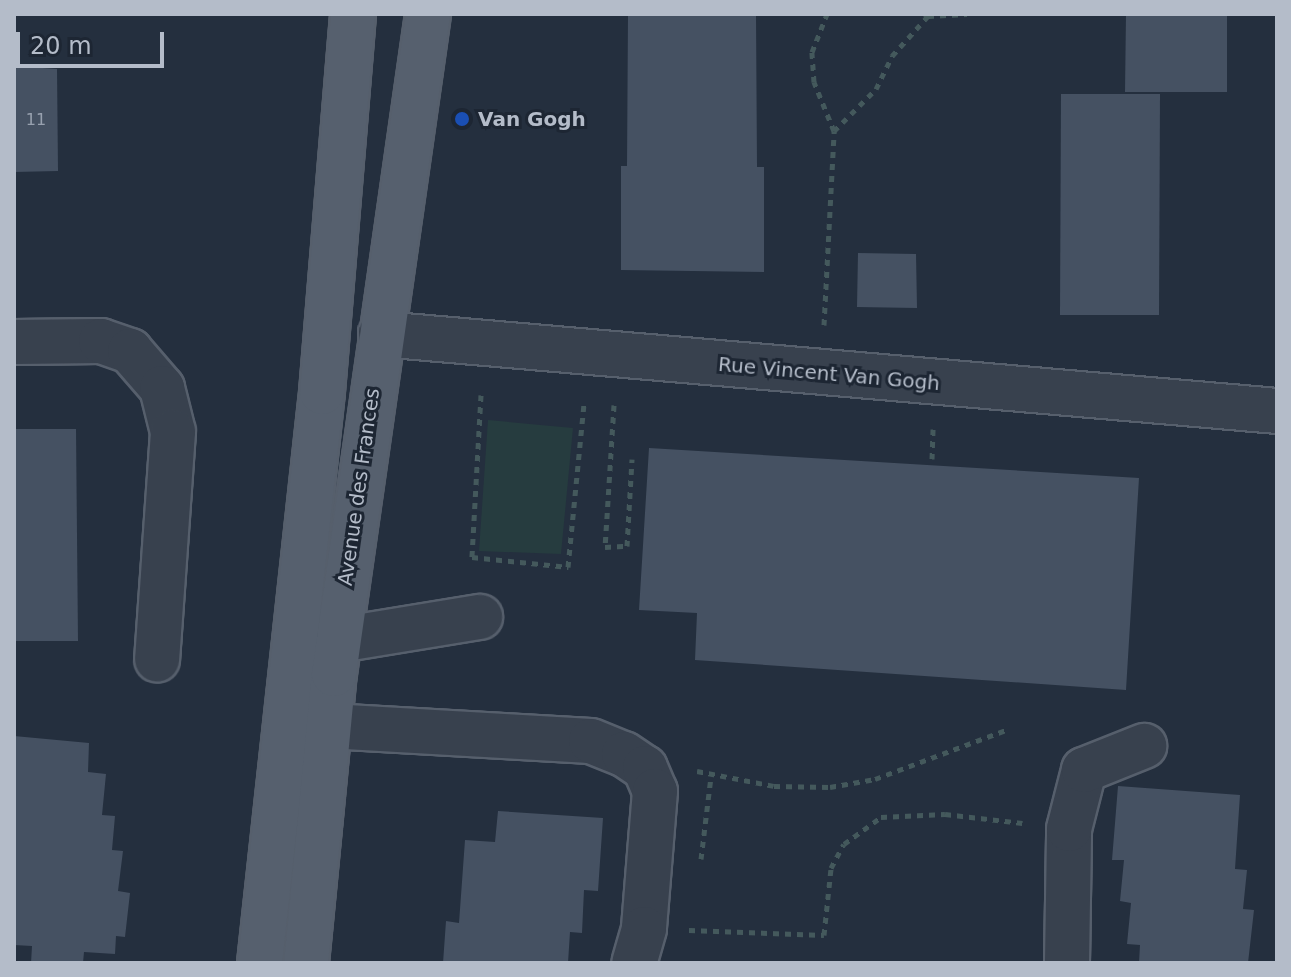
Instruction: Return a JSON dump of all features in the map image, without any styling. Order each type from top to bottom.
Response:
[{"type":"main road","points":[[260,963],[322,392],[353,14]]},
{"type":"main road","name":"Avenue des Frances","points":[[306,963],[339,640],[381,334],[407,182],[428,14]]},
{"type":"street","name":"Rue Vincent Van Gogh","points":[[381,334],[1277,411]]},
{"type":"street","points":[[14,342],[101,341],[130,351],[162,388],[173,432],[157,659]]},
{"type":"street","points":[[339,640],[480,617]]},
{"type":"street","points":[[329,726],[591,741],[624,754],[645,768],[655,791],[639,946]]},
{"type":"street","points":[[1067,963],[1069,829],[1084,770],[1144,746]]},
{"type":"path","points":[[823,334],[834,131],[814,82],[812,52],[827,14]]},
{"type":"path","points":[[834,131],[876,89],[892,56],[927,15],[967,14]]},
{"type":"path","points":[[481,395],[472,557],[568,567],[584,403]]},
{"type":"path","points":[[614,405],[605,547],[627,546],[632,459]]},
{"type":"path","points":[[932,459],[933,429]]},
{"type":"path","points":[[686,767],[711,776],[774,786],[830,787],[875,779],[1009,729]]},
{"type":"path","points":[[639,946],[824,935],[831,868],[844,844],[881,817],[945,814],[1069,829]]},
{"type":"green space","points":[[488,420],[573,428],[561,554],[479,551]]},
{"type":"building","points":[[628,14],[756,14],[757,167],[764,167],[764,272],[621,270],[621,166],[627,166]]},
{"type":"building","points":[[1126,14],[1227,14],[1227,92],[1125,92]]},
{"type":"building","points":[[14,66],[57,69],[58,171],[14,172]]},
{"type":"building","points":[[1061,94],[1160,94],[1159,315],[1060,315]]},
{"type":"building","points":[[858,253],[916,254],[917,308],[857,307]]},
{"type":"building","points":[[14,429],[76,429],[78,641],[14,641]]},
{"type":"building","points":[[649,448],[1139,478],[1126,690],[695,660],[697,613],[639,610]]},
{"type":"building","points":[[14,736],[89,743],[88,772],[106,774],[102,815],[115,816],[112,850],[123,851],[118,891],[130,893],[125,937],[116,936],[115,954],[84,952],[83,963],[31,963],[32,946],[14,945]]},
{"type":"building","points":[[1118,786],[1240,795],[1235,869],[1247,870],[1243,909],[1254,910],[1248,963],[1139,963],[1140,945],[1127,944],[1131,903],[1120,901],[1124,860],[1112,860]]},
{"type":"building","points":[[498,811],[603,818],[598,891],[584,890],[582,933],[570,932],[568,963],[443,963],[446,921],[459,923],[465,840],[495,842]]},
{"type":"place","name":"Van Gogh","points":[[462,119]]}]
